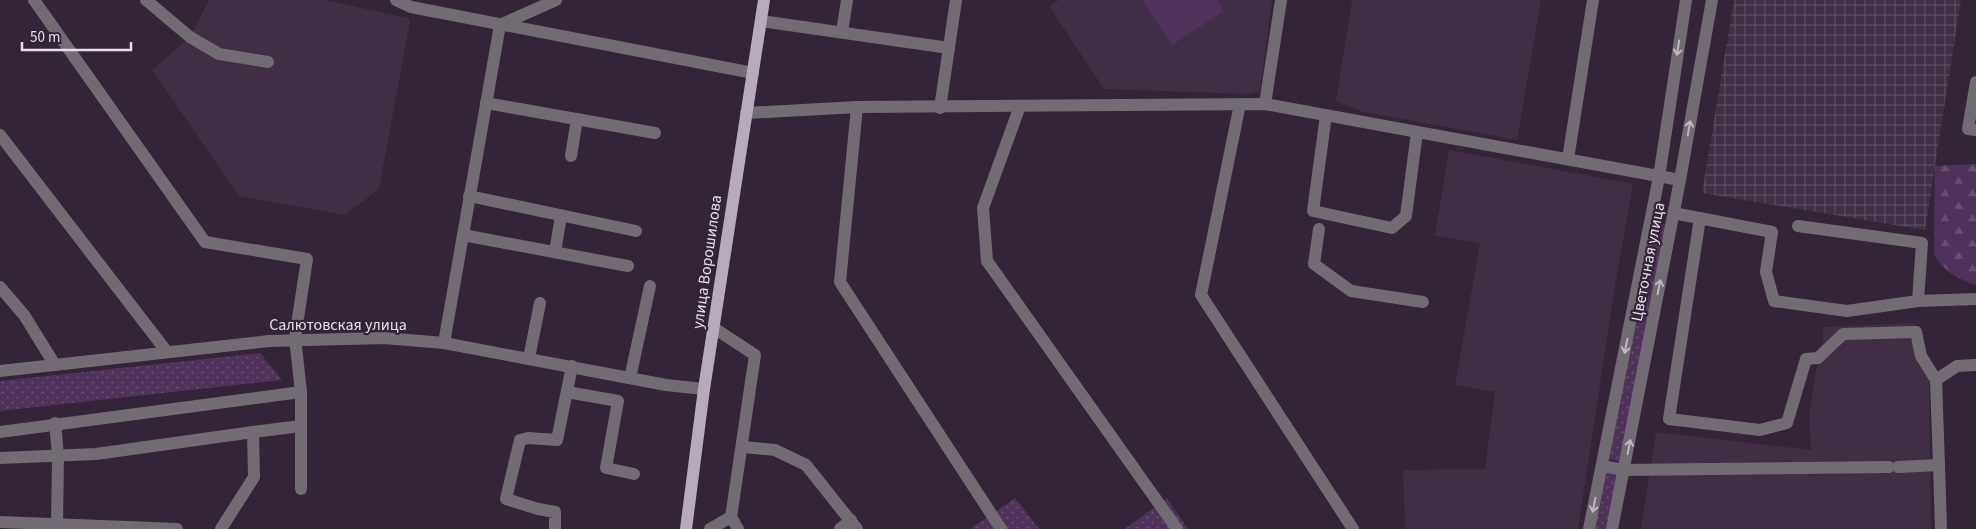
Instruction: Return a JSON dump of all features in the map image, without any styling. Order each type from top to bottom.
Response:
[{"type":"main road","name":"улица Ворошилова","points":[[686,529],[704,389],[764,0]]},
{"type":"street","points":[[34,0],[205,242],[307,259],[295,338],[300,392],[300,489]]},
{"type":"street","points":[[146,0],[190,37],[219,54],[268,62]]},
{"type":"street","points":[[396,0],[411,7],[753,73]]},
{"type":"street","points":[[500,25],[556,0]]},
{"type":"street","points":[[842,32],[847,0]]},
{"type":"street","points":[[940,108],[956,0]]},
{"type":"street","points":[[1265,104],[1281,0]]},
{"type":"street","points":[[1568,159],[1593,0]]},
{"type":"street","name":"Цветочная улица","points":[[1589,529],[1658,177],[1686,0]]},
{"type":"street","name":"Цветочная улица","points":[[1612,529],[1680,180],[1712,0]]},
{"type":"street","points":[[760,21],[948,48]]},
{"type":"street","points":[[444,343],[500,25]]},
{"type":"street","points":[[1976,82],[1968,128],[1976,130]]},
{"type":"street","points":[[486,103],[655,133]]},
{"type":"street","points":[[1240,104],[1202,295],[1353,529]]},
{"type":"street","points":[[746,113],[857,107],[940,108],[1265,104],[1680,180]]},
{"type":"street","points":[[1020,106],[983,208],[988,261],[1177,529]]},
{"type":"street","points":[[857,107],[840,282],[1001,529]]},
{"type":"street","points":[[1326,115],[1313,211],[1392,228],[1406,216],[1417,132]]},
{"type":"street","points":[[571,156],[577,119]]},
{"type":"street","points":[[0,135],[167,352]]},
{"type":"street","points":[[469,196],[636,231]]},
{"type":"street","points":[[1673,213],[1772,232],[1766,272],[1774,301],[1847,310],[1918,301],[1976,299]]},
{"type":"street","points":[[555,252],[561,216]]},
{"type":"street","points":[[1700,218],[1669,419],[1760,430],[1787,422],[1806,359],[1818,358],[1843,334],[1916,332],[1921,356],[1936,380],[1941,529]]},
{"type":"street","points":[[1798,226],[1922,243],[1918,301]]},
{"type":"street","points":[[1319,229],[1314,264],[1351,291],[1423,302]]},
{"type":"street","points":[[463,235],[628,266]]},
{"type":"street","points":[[630,378],[650,286]]},
{"type":"street","points":[[0,287],[24,315],[55,365]]},
{"type":"street","points":[[529,358],[540,303]]},
{"type":"street","points":[[714,328],[755,355],[732,517],[738,529]]},
{"type":"street","name":"Салютовская улица","points":[[0,371],[295,338],[384,338],[444,343],[630,378],[704,389]]},
{"type":"street","points":[[1936,380],[1958,366],[1976,365]]},
{"type":"street","points":[[554,529],[555,512],[506,499],[520,440],[528,438],[558,440],[572,366]]},
{"type":"street","points":[[0,432],[55,423],[300,392]]},
{"type":"street","points":[[567,392],[618,401],[606,468],[634,474]]},
{"type":"street","points":[[55,423],[58,455],[57,525]]},
{"type":"street","points":[[0,458],[96,454],[301,426]]},
{"type":"street","points":[[221,529],[254,477],[253,432]]},
{"type":"street","points":[[743,447],[775,450],[806,464],[854,525],[840,529]]},
{"type":"street","points":[[1602,466],[1624,470],[1673,471],[1940,465]]},
{"type":"street","points":[[710,529],[732,517]]},
{"type":"street","points":[[0,522],[177,529]]},
{"type":"shaded area","points":[[209,0],[325,0],[408,18],[410,21],[379,189],[345,215],[239,196],[152,70],[190,37]]},
{"type":"shaded area","points":[[1059,0],[1272,0],[1260,91],[1249,94],[1104,89],[1049,6]]},
{"type":"shaded area","points":[[1352,0],[1541,0],[1517,140],[1363,112],[1336,101]]},
{"type":"shaded area","points":[[1734,0],[1961,0],[1925,230],[1702,193]]},
{"type":"shaded area","points":[[1449,150],[1633,184],[1615,286],[1578,529],[1405,529],[1403,470],[1485,469],[1495,392],[1455,385],[1480,243],[1435,236]]},
{"type":"shaded area","points":[[1915,323],[1918,364],[1929,375],[1931,529],[1641,529],[1656,432],[1811,450],[1809,416],[1820,345],[1823,345],[1823,327]]},
{"type":"green space","points":[[1142,0],[1217,0],[1224,11],[1172,45]]},
{"type":"green space","points":[[1976,164],[1976,285],[1952,274],[1942,266],[1934,255],[1935,166]]},
{"type":"green space","points":[[1654,223],[1667,225],[1621,462],[1608,459]]},
{"type":"green space","points":[[260,353],[282,380],[0,411],[0,381]]},
{"type":"green space","points":[[1605,472],[1618,475],[1607,529],[1594,529]]},
{"type":"green space","points":[[1015,498],[1039,529],[970,529]]},
{"type":"green space","points":[[1167,498],[1188,529],[1125,529]]}]
